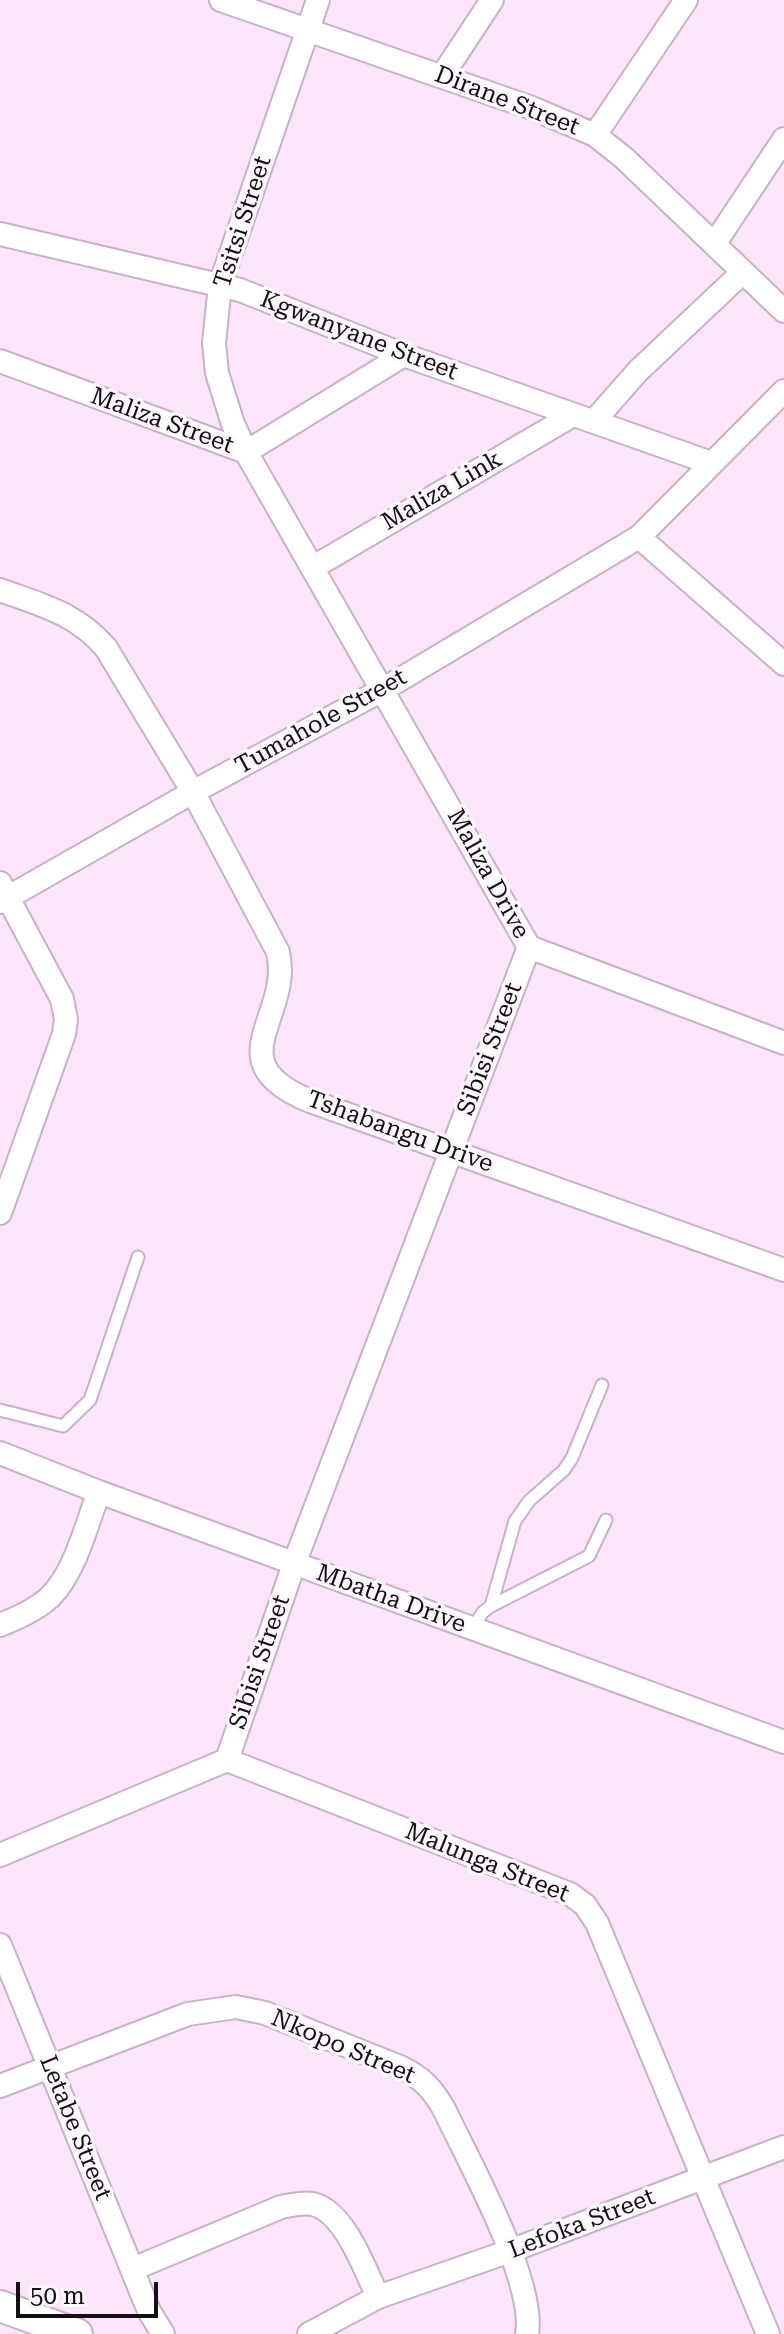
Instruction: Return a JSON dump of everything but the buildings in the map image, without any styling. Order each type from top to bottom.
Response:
[{"type":"street","name":"Dirane Street","points":[[221,0],[532,108],[595,135],[624,158],[784,311]]},
{"type":"street","name":"Tsitsi Street","points":[[246,452],[233,424],[217,373],[214,343],[220,285],[318,0]]},
{"type":"street","points":[[442,76],[492,0]]},
{"type":"street","points":[[595,135],[686,0]]},
{"type":"street","points":[[715,243],[784,139]]},
{"type":"street","name":"Kgwanyane Street","points":[[0,234],[220,285],[296,310],[404,355],[711,463]]},
{"type":"street","name":"Maliza Link","points":[[312,568],[583,418],[743,272]]},
{"type":"street","points":[[246,452],[404,355]]},
{"type":"street","name":"Maliza Street","points":[[0,361],[246,452],[384,689]]},
{"type":"street","name":"Tumahole Street","points":[[3,894],[384,689],[639,537],[784,391]]},
{"type":"street","points":[[639,537],[784,664]]},
{"type":"street","name":"Tshabangu Drive","points":[[0,590],[58,611],[91,631],[106,648],[193,792],[278,952],[282,968],[279,987],[261,1049],[265,1068],[272,1079],[297,1096],[784,1270]]},
{"type":"street","name":"Maliza Drive","points":[[384,689],[529,947],[784,1043]]},
{"type":"street","points":[[0,1213],[64,1034],[66,1010],[58,989],[3,894]]},
{"type":"street","name":"Sibisi Street","points":[[227,1760],[294,1564],[529,947]]},
{"type":"street","name":"Mbatha Drive","points":[[0,1453],[294,1564],[784,1742]]},
{"type":"street","points":[[0,1625],[51,1596],[75,1555],[99,1492]]},
{"type":"street","points":[[0,1855],[227,1760]]},
{"type":"street","name":"Malunga Street","points":[[227,1760],[551,1885],[585,1905],[597,1923],[768,2334]]},
{"type":"street","name":"Letabe Street","points":[[0,1945],[149,2311],[163,2334]]},
{"type":"street","name":"Nkopo Street","points":[[0,2086],[188,2014],[236,2007],[265,2013],[418,2076],[433,2090],[510,2251],[527,2309],[527,2334]]},
{"type":"street","name":"Lefoka Street","points":[[309,2334],[337,2327],[378,2297],[510,2251],[784,2147]]},
{"type":"street","points":[[133,2269],[281,2207],[297,2203],[314,2204],[328,2211],[343,2228],[378,2297]]},
{"type":"street","points":[[0,2306],[77,2334]]},
{"type":"street","name":"Letabe Street","points":[[149,2311],[150,2334]]},
{"type":"lane","points":[[0,1410],[63,1426],[90,1400],[138,1257]]},
{"type":"lane","points":[[491,1606],[515,1521],[529,1501],[564,1470],[572,1458],[602,1385]]},
{"type":"lane","points":[[472,1629],[480,1615],[491,1606],[589,1556],[606,1520]]}]
